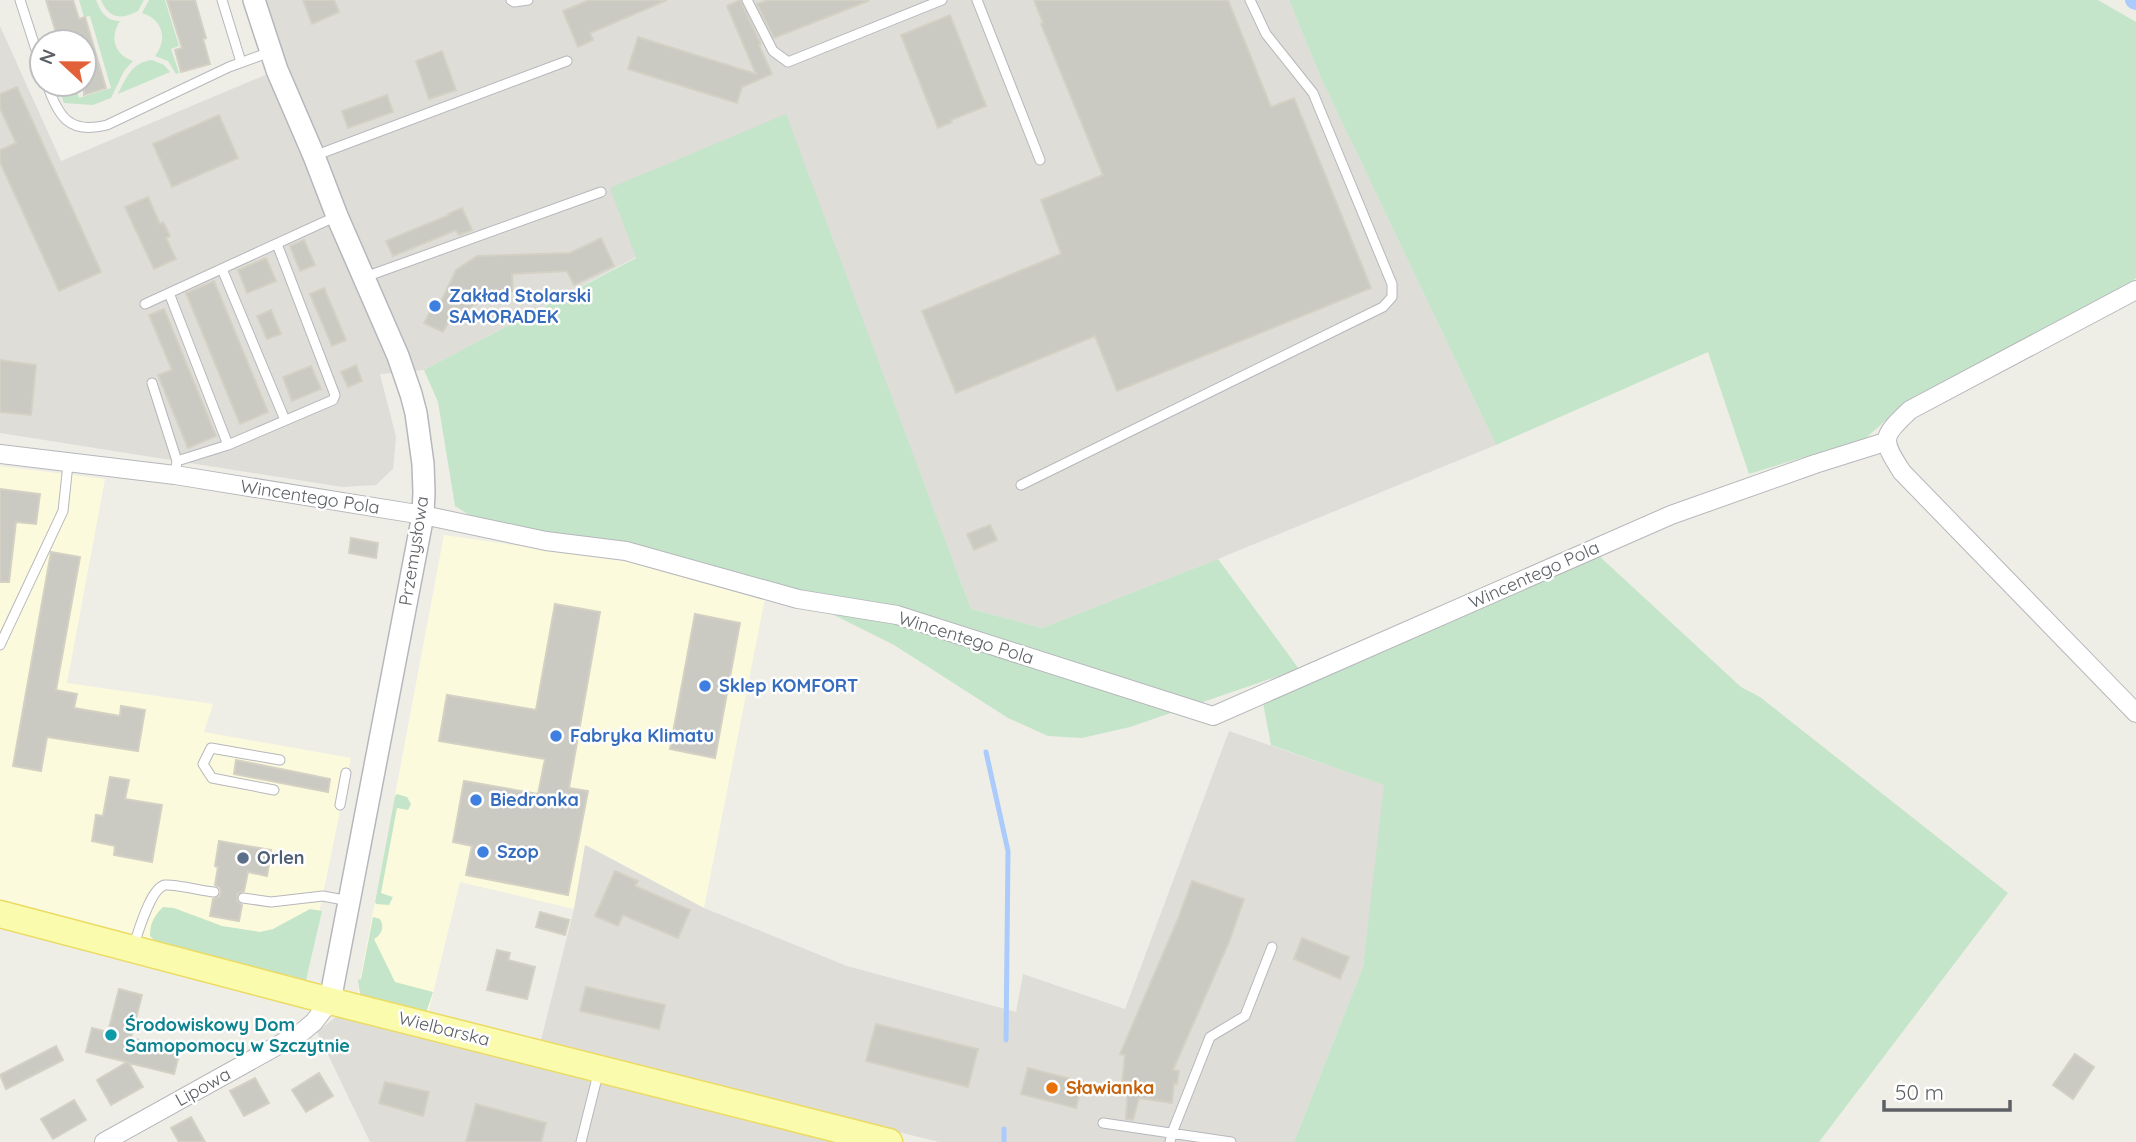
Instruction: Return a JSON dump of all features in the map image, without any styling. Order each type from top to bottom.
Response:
[{"type":"main road","name":"Wielbarska","points":[[0,914],[889,1142]]},
{"type":"street","name":"Przemysłowa","points":[[254,0],[270,52],[398,356],[416,413],[424,473],[422,515],[398,653],[330,1000]]},
{"type":"street","points":[[2136,289],[1910,410],[1890,429],[1885,442],[1902,471],[2136,713]]},
{"type":"street","name":"Wincentego Pola","points":[[0,454],[68,464],[176,468],[546,541],[626,551],[797,599],[897,615],[1213,716],[1671,515],[1885,442]]},
{"type":"street","name":"Lipowa","points":[[104,1142],[302,1032],[314,1022],[330,1000]]},
{"type":"lane","points":[[20,0],[29,28]]},
{"type":"lane","points":[[222,0],[241,62]]},
{"type":"lane","points":[[511,0],[528,0]]},
{"type":"lane","points":[[747,0],[773,51],[788,62],[942,0]]},
{"type":"lane","points":[[977,0],[1040,160]]},
{"type":"lane","points":[[1021,485],[1383,307],[1392,297],[1392,284],[1313,93],[1266,34],[1250,0]]},
{"type":"lane","points":[[52,98],[63,118],[71,124],[94,128],[107,125],[241,62],[270,52]]},
{"type":"lane","points":[[314,156],[567,61]]},
{"type":"lane","points":[[365,277],[601,192]]},
{"type":"lane","points":[[145,304],[337,216]]},
{"type":"lane","points":[[152,383],[176,468],[333,400],[335,395],[277,244]]},
{"type":"lane","points":[[222,269],[285,420]]},
{"type":"lane","points":[[169,293],[228,445]]},
{"type":"lane","points":[[0,645],[63,511],[68,464]]},
{"type":"lane","points":[[274,790],[212,778],[203,764],[211,748],[280,760]]},
{"type":"lane","points":[[340,805],[346,773]]},
{"type":"lane","points":[[133,948],[148,906],[157,890],[164,885],[214,892]]},
{"type":"lane","points":[[243,898],[271,902],[323,896],[349,901]]},
{"type":"lane","points":[[1171,1138],[1210,1037],[1245,1016],[1272,947]]},
{"type":"lane","points":[[581,1142],[599,1069]]},
{"type":"lane","points":[[1103,1123],[1171,1138],[1231,1142]]},
{"type":"shaded area","points":[[253,0],[1289,0],[1321,78],[1496,445],[1042,628],[971,609],[785,114],[636,257],[424,370],[380,374],[396,437],[393,469],[376,485],[342,487],[0,433],[0,26],[28,88],[28,98],[33,98],[61,161],[277,70]]},
{"type":"shaded area","points":[[0,466],[105,479],[67,683],[213,704],[204,732],[351,758],[305,981],[0,904]]},
{"type":"shaded area","points":[[444,535],[637,563],[765,598],[704,908],[586,845],[574,909],[460,882],[428,1014],[357,997]]},
{"type":"shaded area","points":[[1229,731],[1385,785],[1363,967],[1294,1142],[939,1142],[540,1044],[574,909],[585,845],[704,908],[847,966],[1016,1012],[1023,974],[1125,1009]]},
{"type":"shaded area","points":[[337,1016],[835,1142],[370,1142],[317,1032]]},
{"type":"green space","points":[[79,0],[96,0],[105,15],[120,21],[115,34],[116,45],[122,55],[133,61],[124,71],[111,98],[93,105],[64,103],[62,98],[98,98],[98,92],[111,88],[98,43],[98,28],[94,28],[90,16],[84,17]]},
{"type":"green space","points":[[101,0],[144,0],[138,11],[126,16],[116,16],[108,11]]},
{"type":"green space","points":[[149,0],[165,0],[179,46],[171,49],[179,73],[176,74],[168,61],[155,56],[162,37],[155,20],[142,13]]},
{"type":"green space","points":[[1289,0],[2098,0],[2136,22],[2136,278],[1907,401],[1866,438],[1749,474],[1708,352],[1496,445],[1321,78]]},
{"type":"green space","points":[[152,60],[164,65],[170,72],[118,94],[135,67]]},
{"type":"green space","points":[[786,114],[971,609],[1042,628],[1218,559],[1299,669],[1130,727],[1082,738],[1048,736],[1008,718],[894,645],[742,575],[550,537],[469,515],[455,506],[438,402],[424,370],[636,258],[610,188]]},
{"type":"green space","points":[[1597,554],[1741,687],[1760,697],[2008,893],[1819,1142],[1294,1142],[1363,967],[1384,785],[1271,745],[1263,703]]},
{"type":"green space","points":[[397,794],[407,797],[411,804],[408,810],[397,808],[381,893],[393,897],[389,905],[376,904],[395,796]]},
{"type":"green space","points":[[163,907],[174,908],[222,926],[260,932],[273,929],[310,909],[322,911],[306,980],[158,944],[150,936],[150,931],[153,920]]},
{"type":"green space","points":[[373,917],[380,919],[382,925],[382,931],[374,939],[395,982],[433,992],[426,1013],[360,995],[358,980],[361,979]]},
{"type":"building","points":[[46,0],[73,0],[79,19],[85,17],[88,28],[55,28]]},
{"type":"building","points":[[167,0],[195,0],[210,64],[181,72],[175,50],[182,48]]},
{"type":"building","points":[[303,0],[334,0],[339,12],[312,24]]},
{"type":"building","points":[[589,0],[667,0],[590,33],[593,40],[578,47],[563,11]]},
{"type":"building","points":[[740,0],[772,74],[742,87],[737,103],[628,69],[638,37],[756,74],[727,6]]},
{"type":"building","points":[[768,0],[868,1],[774,38],[757,4]]},
{"type":"building","points":[[1034,0],[1228,0],[1271,107],[1294,98],[1371,288],[1117,391],[1095,336],[956,393],[922,311],[1061,254],[1041,200],[1103,175],[1041,24],[1043,23]]},
{"type":"building","points":[[950,15],[986,106],[938,128],[901,35]]},
{"type":"building","points":[[442,51],[456,90],[429,99],[416,61]]},
{"type":"building","points":[[98,61],[106,88],[98,91]]},
{"type":"building","points":[[17,87],[101,272],[59,291],[0,162],[0,150],[16,143],[0,108],[0,94]]},
{"type":"building","points":[[387,95],[393,112],[348,128],[342,111]]},
{"type":"building","points":[[219,115],[238,158],[172,187],[153,144]]},
{"type":"building","points":[[148,197],[160,224],[163,222],[170,236],[166,238],[176,259],[154,269],[125,207]]},
{"type":"building","points":[[462,208],[472,230],[459,235],[456,230],[393,256],[386,241]]},
{"type":"building","points":[[601,238],[614,266],[574,285],[567,271],[512,274],[513,291],[499,291],[461,313],[458,320],[451,317],[443,332],[424,323],[432,308],[437,310],[456,270],[477,256],[570,253]]},
{"type":"building","points":[[304,240],[315,265],[300,271],[290,246]]},
{"type":"building","points":[[266,258],[276,281],[247,293],[238,270]]},
{"type":"building","points":[[214,281],[268,412],[240,424],[186,293]]},
{"type":"building","points":[[324,288],[346,340],[332,346],[310,294]]},
{"type":"building","points":[[164,309],[216,436],[188,448],[158,375],[172,370],[149,315]]},
{"type":"building","points":[[271,310],[281,334],[267,339],[257,316]]},
{"type":"building","points":[[0,360],[36,365],[31,415],[0,412]]},
{"type":"building","points":[[356,365],[362,381],[348,387],[341,372]]},
{"type":"building","points":[[311,366],[321,389],[292,401],[283,377]]},
{"type":"building","points":[[0,489],[40,494],[36,524],[16,522],[9,582],[0,582]]},
{"type":"building","points":[[990,525],[997,540],[974,550],[967,534]]},
{"type":"building","points":[[351,538],[378,543],[376,558],[349,553]]},
{"type":"building","points":[[51,552],[80,557],[56,690],[77,694],[74,708],[120,716],[121,706],[145,710],[138,751],[47,737],[41,771],[13,766]]},
{"type":"building","points":[[555,604],[600,612],[569,788],[588,791],[568,895],[466,875],[472,846],[453,842],[464,781],[538,794],[545,759],[439,741],[447,695],[536,710]]},
{"type":"building","name":"Sklep KOMFORT","points":[[695,614],[740,623],[715,758],[670,749]]},
{"type":"building","points":[[236,760],[330,779],[328,792],[234,774]]},
{"type":"building","points":[[110,777],[129,780],[125,799],[162,805],[152,862],[114,855],[115,846],[92,841],[96,815],[103,816]]},
{"type":"building","points":[[219,841],[271,850],[267,876],[248,872],[244,891],[237,894],[237,901],[242,905],[239,921],[210,916],[213,899],[219,897],[221,892],[215,885]]},
{"type":"building","points":[[615,871],[638,881],[635,886],[690,910],[678,938],[623,915],[618,926],[595,916]]},
{"type":"building","points":[[1192,881],[1244,899],[1229,942],[1173,1070],[1179,1071],[1177,1084],[1174,1083],[1172,1103],[1139,1098],[1133,1120],[1126,1119],[1128,1085],[1122,1084],[1125,1055],[1120,1054]]},
{"type":"building","points":[[540,912],[569,920],[565,935],[536,927]]},
{"type":"building","points":[[1302,938],[1349,957],[1340,979],[1294,959]]},
{"type":"building","points":[[497,950],[510,953],[508,960],[535,967],[527,999],[487,990]]},
{"type":"building","points":[[586,987],[665,1005],[659,1029],[580,1011]]},
{"type":"building","name":"Środowiskowy Dom Samopomocy w Szczytnie","points":[[119,989],[142,995],[131,1038],[180,1051],[174,1074],[129,1063],[143,1087],[111,1105],[97,1080],[127,1062],[86,1052],[92,1028],[108,1032]]},
{"type":"building","points":[[876,1024],[978,1049],[968,1087],[866,1061]]},
{"type":"building","points":[[56,1046],[63,1060],[6,1089],[0,1075]]},
{"type":"building","points":[[2075,1054],[2094,1067],[2073,1099],[2053,1085]]},
{"type":"building","name":"Sławianka","points":[[1028,1068],[1083,1082],[1076,1108],[1021,1094]]},
{"type":"building","points":[[319,1073],[333,1096],[306,1112],[292,1090]]},
{"type":"building","points":[[255,1078],[269,1103],[244,1116],[230,1091]]},
{"type":"building","points":[[385,1082],[429,1092],[423,1116],[379,1103]]},
{"type":"building","points":[[74,1100],[86,1120],[53,1139],[41,1119]]},
{"type":"building","points":[[476,1104],[546,1123],[541,1142],[466,1142]]},
{"type":"building","points":[[191,1117],[205,1142],[179,1142],[171,1128]]},
{"type":"waterway","points":[[986,752],[1008,851],[1006,1040]]},
{"type":"waterway","points":[[1004,1129],[1004,1142]]},
{"type":"place","name":"Zakład Stolarski SAMORADEK","points":[[435,306]]},
{"type":"place","name":"Sklep KOMFORT","points":[[705,686]]},
{"type":"place","name":"Fabryka Klimatu","points":[[556,736]]},
{"type":"place","name":"Biedronka","points":[[476,800]]},
{"type":"place","name":"Szop","points":[[483,852]]},
{"type":"place","name":"Orlen","points":[[243,858]]},
{"type":"place","name":"Środowiskowy Dom Samopomocy w Szczytnie","points":[[111,1035]]},
{"type":"place","name":"Sławianka","points":[[1052,1088]]}]
